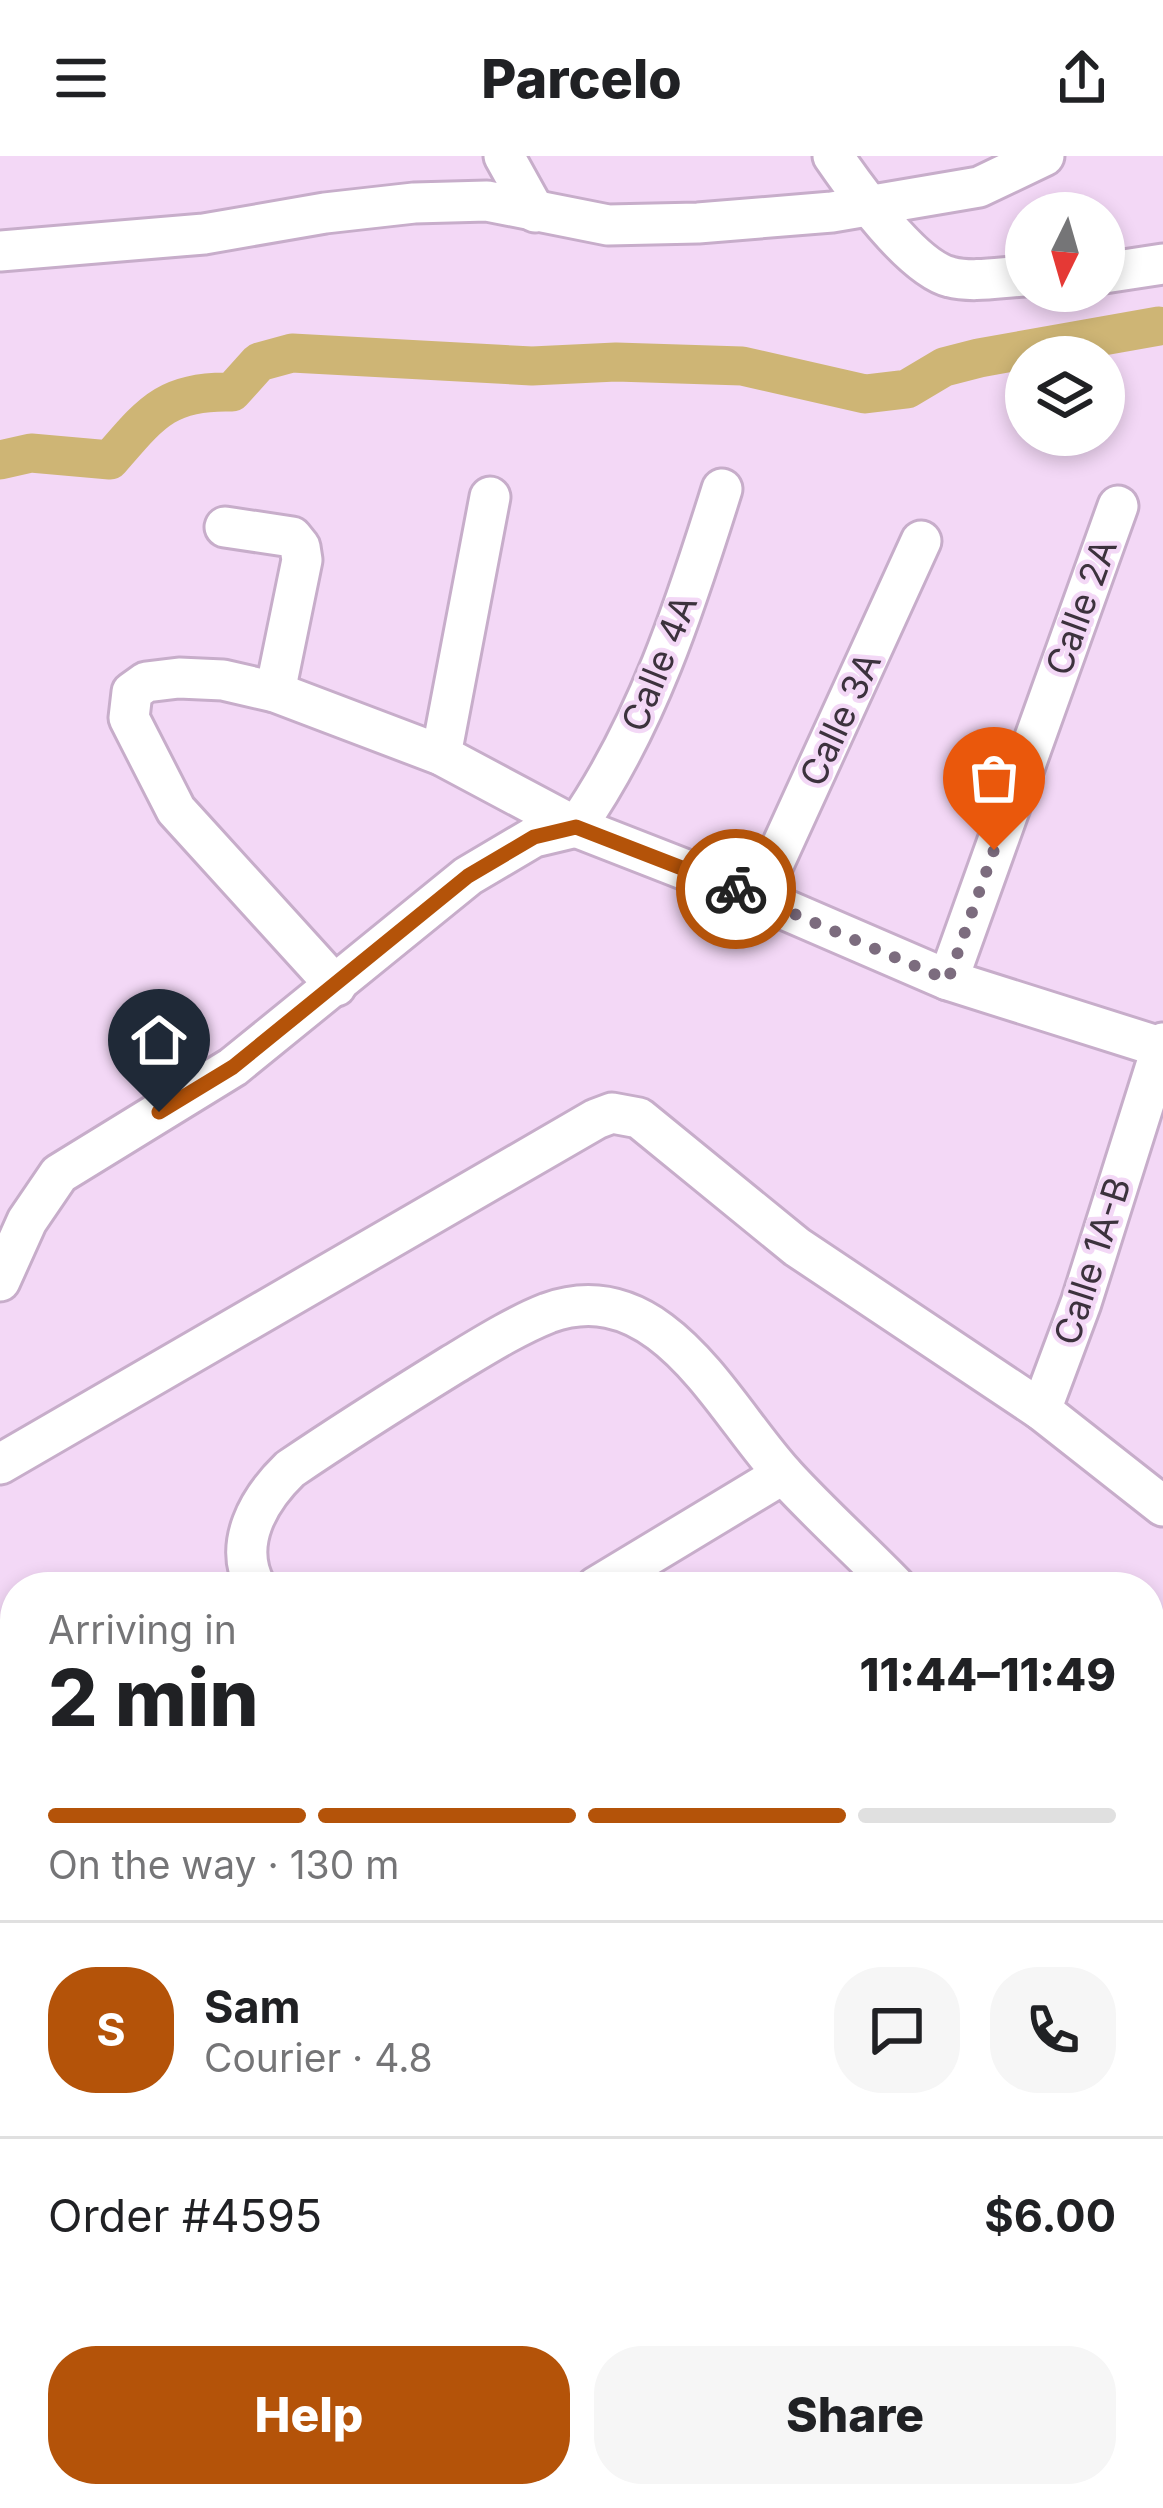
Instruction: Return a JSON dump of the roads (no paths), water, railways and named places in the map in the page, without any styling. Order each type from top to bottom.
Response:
[{"type":"street","points":[[505,156],[535,212]]},
{"type":"street","points":[[832,156],[868,208],[944,276],[1005,276]]},
{"type":"street","points":[[0,251],[204,234],[414,203],[488,201],[608,225],[698,223],[868,208],[979,187],[1044,156]]},
{"type":"street","points":[[1125,270],[1163,264]]},
{"type":"street","name":"Calle 4A","points":[[576,827],[600,793],[652,691],[687,601],[722,489]]},
{"type":"street","points":[[441,755],[490,496]]},
{"type":"street","name":"Calle 2A","points":[[948,980],[1118,506]]},
{"type":"street","points":[[225,527],[292,537],[300,547],[302,560],[275,692]]},
{"type":"street","name":"Calle 3A","points":[[758,898],[921,541]]},
{"type":"street","points":[[336,986],[176,810],[129,718],[132,692],[146,682],[223,680],[275,692],[441,755],[576,827],[948,980],[1163,1047]]},
{"type":"street","points":[[0,1281],[27,1221],[59,1174],[233,1067],[468,876],[534,837],[576,827]]},
{"type":"street","name":"Calle 1A-B","points":[[1041,1410],[1081,1303],[1163,1047]]},
{"type":"street","points":[[0,1464],[612,1114],[639,1118],[796,1247],[1041,1410],[1163,1507]]},
{"type":"street","points":[[250,1572],[248,1544],[255,1513],[290,1469],[470,1355],[550,1312],[603,1308],[648,1322],[694,1363],[783,1474],[881,1572]]},
{"type":"street","points":[[621,1572],[783,1474]]},
{"type":"waterway","points":[[0,460],[31,453],[110,460],[161,408],[191,395],[232,392],[259,362],[292,353],[532,366],[616,362],[742,366],[865,394],[907,389],[944,367],[979,358],[1159,326]]}]
